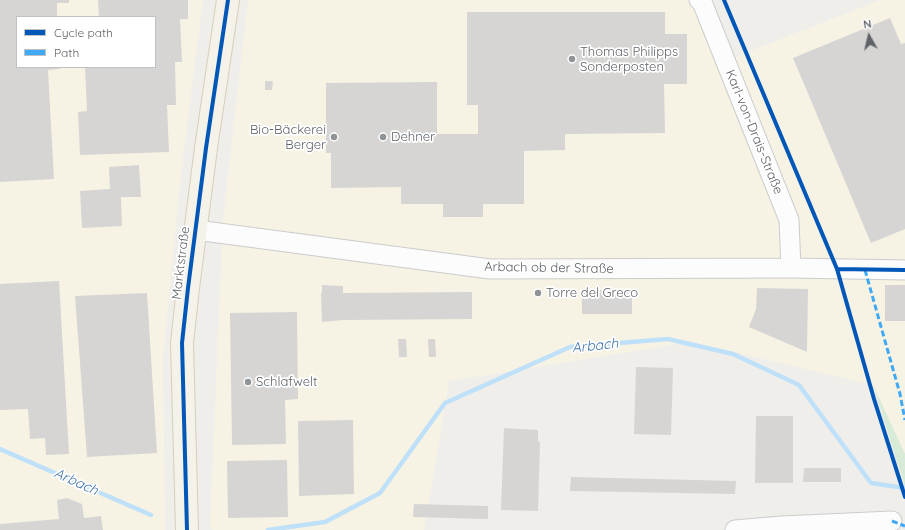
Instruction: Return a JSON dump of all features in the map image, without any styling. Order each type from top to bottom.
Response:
[{"type":"main road","name":"Marktstraße","points":[[187,530],[182,343],[206,148],[228,0]]},
{"type":"street","name":"Karl-von-Drais-Straße","points":[[699,0],[702,2],[705,9],[789,220],[791,268]]},
{"type":"street","name":"Arbach ob der Straße","points":[[196,230],[490,269],[791,268],[905,270]]},
{"type":"street","points":[[735,530],[892,521]]},
{"type":"shaded area","points":[[0,0],[203,0],[181,174],[163,358],[165,530],[0,530]]},
{"type":"shaded area","points":[[248,0],[710,0],[735,57],[880,0],[905,0],[905,454],[873,385],[692,342],[449,381],[424,530],[212,530],[210,525],[223,219]]},
{"type":"green space","points":[[873,385],[905,454],[905,487]]},
{"type":"building","points":[[0,0],[69,0],[69,3],[57,3],[57,16],[16,16],[16,68],[60,68],[48,70],[54,179],[0,182]]},
{"type":"building","points":[[98,0],[188,0],[188,19],[180,19],[182,62],[175,62],[176,105],[167,105],[169,152],[80,155],[78,112],[87,111],[85,68],[156,68],[156,16],[99,16]]},
{"type":"building","points":[[467,12],[665,12],[665,34],[687,34],[687,84],[664,84],[665,133],[565,134],[565,150],[524,151],[524,204],[483,204],[483,217],[443,217],[443,204],[401,204],[401,187],[331,188],[331,153],[326,153],[326,83],[437,82],[437,134],[478,134],[478,105],[467,105]]},
{"type":"building","points":[[890,18],[901,44],[905,43],[905,229],[871,243],[793,58]]},
{"type":"building","points":[[265,81],[273,81],[272,90],[265,90]]},
{"type":"building","points":[[139,165],[141,197],[121,197],[122,226],[82,228],[80,191],[110,189],[109,167]]},
{"type":"building","points":[[59,281],[69,454],[46,455],[45,438],[30,439],[28,409],[0,410],[0,284]]},
{"type":"building","points":[[322,285],[343,286],[343,293],[472,292],[472,319],[343,320],[322,322]]},
{"type":"building","points":[[885,285],[905,285],[905,321],[885,321]]},
{"type":"building","points":[[757,288],[808,289],[807,352],[749,327],[756,309]]},
{"type":"building","points":[[582,290],[632,290],[632,314],[582,314]]},
{"type":"building","points":[[147,293],[157,453],[87,457],[75,296]]},
{"type":"building","points":[[297,312],[298,399],[285,400],[286,444],[232,445],[230,313]]},
{"type":"building","points":[[398,339],[406,339],[407,357],[399,357]]},
{"type":"building","points":[[428,339],[435,339],[436,357],[429,357]]},
{"type":"building","points":[[636,367],[673,368],[671,435],[634,434]]},
{"type":"building","points":[[756,416],[793,416],[793,483],[755,483]]},
{"type":"building","points":[[353,420],[354,494],[299,496],[298,421]]},
{"type":"building","points":[[504,428],[538,430],[538,442],[540,442],[538,511],[501,510]]},
{"type":"building","points":[[287,460],[288,517],[228,518],[227,461]]},
{"type":"building","points":[[804,468],[841,468],[841,482],[803,482]]},
{"type":"building","points":[[571,477],[736,481],[735,494],[570,491]]},
{"type":"building","points":[[67,498],[82,504],[84,518],[101,516],[103,530],[0,530],[0,524],[59,519],[57,500]]},
{"type":"building","points":[[414,504],[488,506],[488,519],[413,517]]},
{"type":"waterway","name":"Arbach","points":[[268,530],[325,522],[380,493],[445,403],[570,347],[668,339],[733,354],[799,385],[871,483],[905,488]]},
{"type":"waterway","name":"Arbach","points":[[0,449],[151,515]]},
{"type":"marked path","points":[[865,270],[900,394],[905,420]]},
{"type":"marked path","points":[[892,521],[905,526]]},
{"type":"cycle path","points":[[187,530],[182,343],[206,148],[228,0]]},
{"type":"cycle path","points":[[724,0],[837,269],[874,399],[905,497]]},
{"type":"cycle path","points":[[837,269],[905,270]]},
{"type":"place","name":"Thomas Philipps Sonderposten","points":[[572,59]]},
{"type":"place","name":"Bio-Bäckerei Berger","points":[[334,137]]},
{"type":"place","name":"Dehner","points":[[383,137]]},
{"type":"place","name":"Torre del Greco","points":[[538,293]]},
{"type":"place","name":"Schlafwelt","points":[[248,382]]}]
